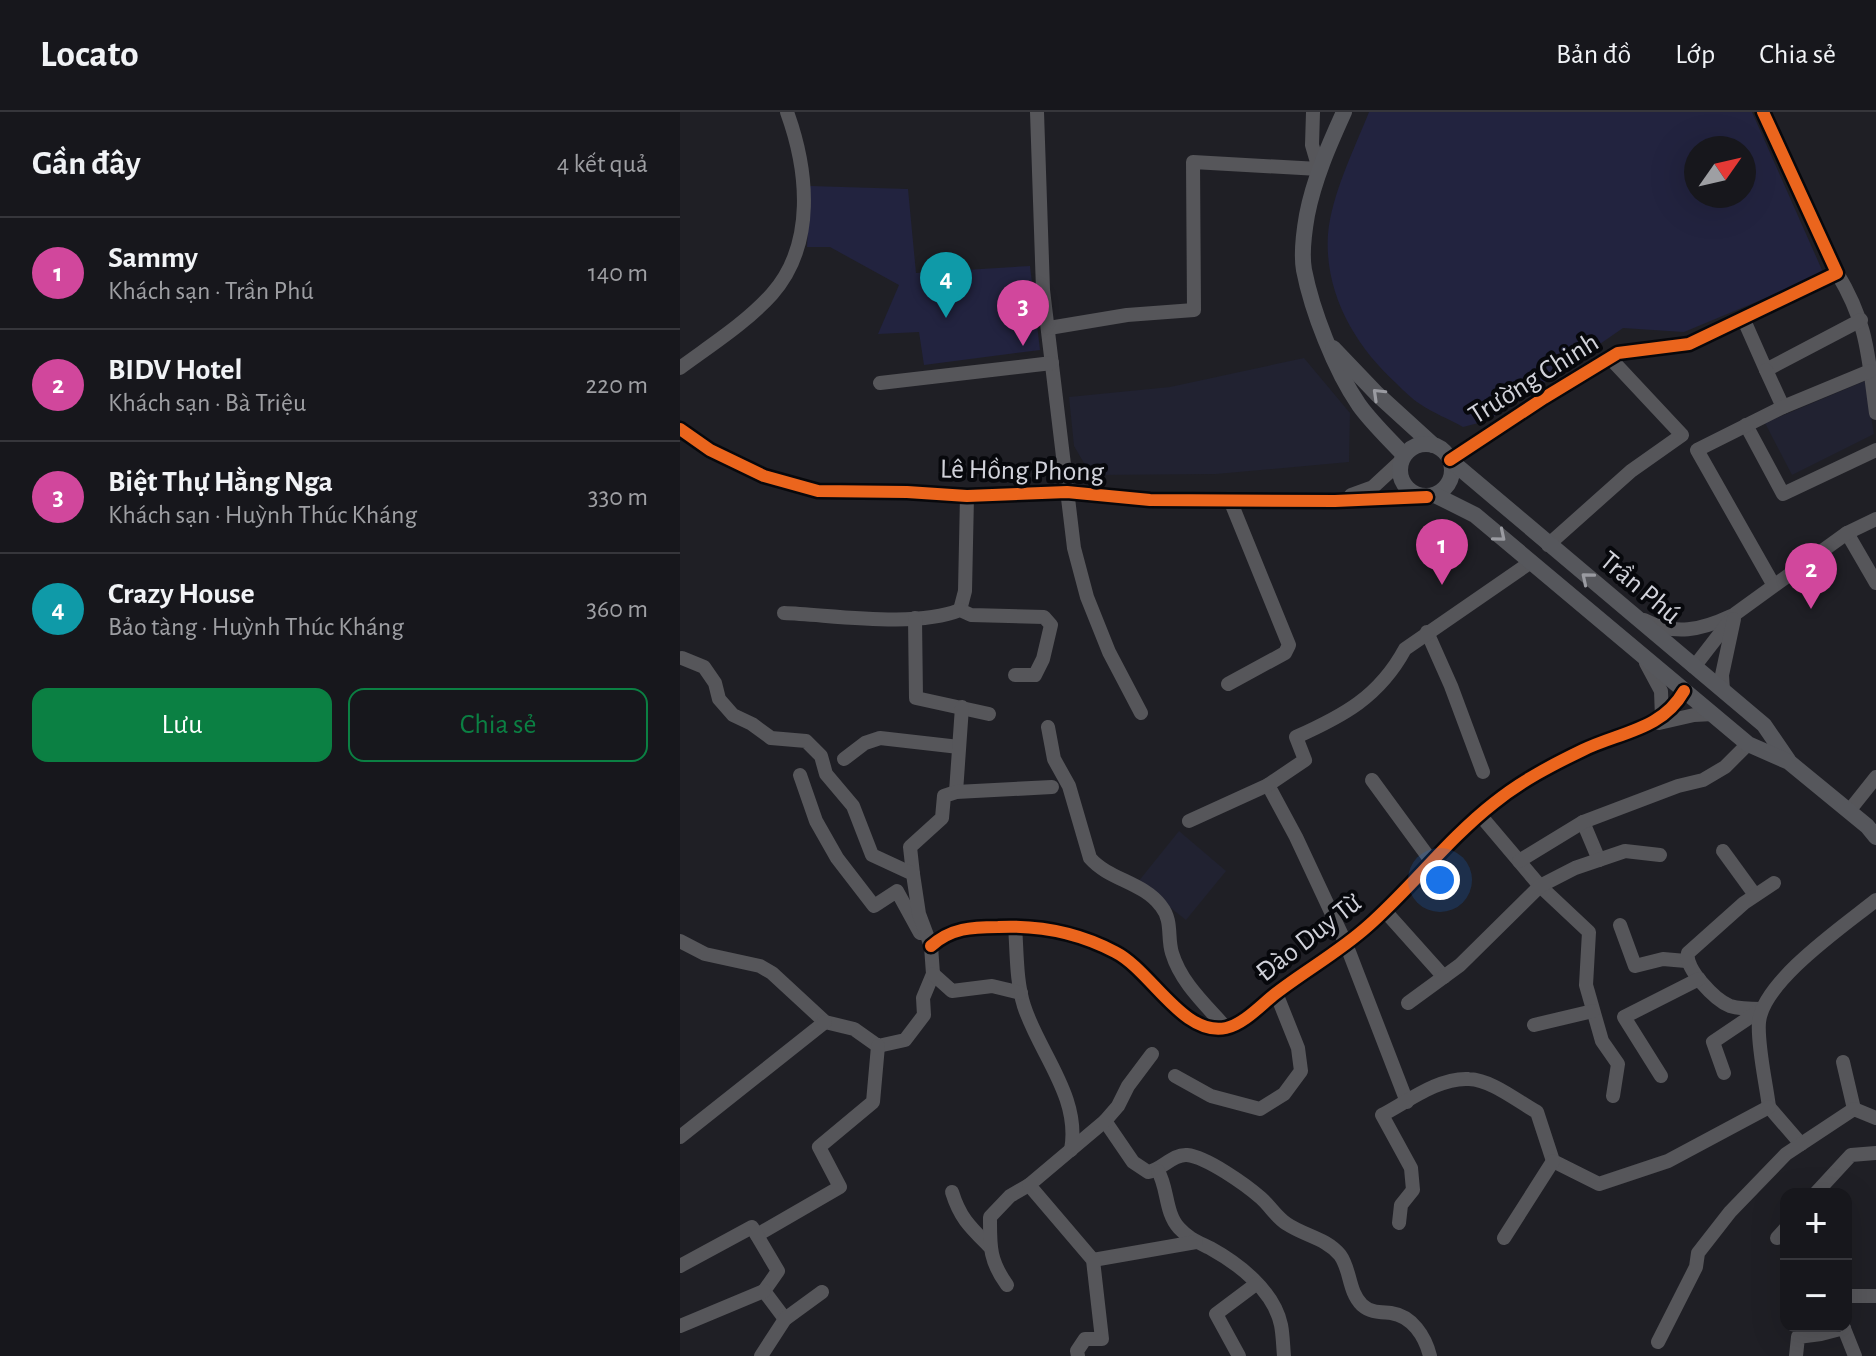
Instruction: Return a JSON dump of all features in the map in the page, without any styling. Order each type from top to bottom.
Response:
[{"type":"main road","points":[[1326,341],[1377,394],[1450,460],[1451,477],[1442,491],[1431,496],[1411,492],[1405,486],[1401,479],[1402,459],[1354,398],[1335,364],[1326,341],[1304,269],[1307,217],[1319,169],[1344,112]]},
{"type":"main road","points":[[1402,459],[1416,445],[1433,445]]},
{"type":"main road","name":"Trần Phú","points":[[1450,460],[1764,725],[1789,762]]},
{"type":"main road","name":"Trần Phú","points":[[1431,496],[1457,504],[1475,515],[1748,744],[1789,762],[1876,837]]},
{"type":"main road","points":[[1684,691],[1694,667]]},
{"type":"street","points":[[680,368],[773,294],[799,242],[804,180],[787,112]]},
{"type":"street","points":[[1037,112],[1043,290],[1076,557],[1087,597],[1109,652],[1141,713]]},
{"type":"street","points":[[1049,328],[1127,315],[1194,310],[1193,162],[1319,169],[1312,145],[1313,112]]},
{"type":"street","points":[[1763,112],[1861,320],[1876,413]]},
{"type":"street","name":"Trường Chinh","points":[[1450,460],[1609,357],[1625,351],[1683,346],[1837,273]]},
{"type":"street","points":[[1743,318],[1783,407]]},
{"type":"street","points":[[1766,370],[1861,320]]},
{"type":"street","points":[[1548,545],[1631,471],[1682,435],[1609,357]]},
{"type":"street","points":[[880,383],[1052,363]]},
{"type":"street","points":[[1773,584],[1697,450],[1783,407],[1870,371]]},
{"type":"street","points":[[1746,425],[1783,494],[1876,450]]},
{"type":"street","points":[[680,452],[685,434]]},
{"type":"street","name":"Lê Hồng Phong","points":[[685,434],[764,476],[818,491],[967,496],[1067,492],[1150,500],[1335,501],[1431,496]]},
{"type":"street","points":[[1335,501],[1373,487],[1402,459]]},
{"type":"street","points":[[960,610],[965,591],[967,496]]},
{"type":"street","points":[[1228,684],[1285,653],[1289,645],[1230,500]]},
{"type":"street","points":[[1627,611],[1666,629],[1711,626],[1735,614],[1847,533],[1876,519]]},
{"type":"street","points":[[1847,533],[1876,583]]},
{"type":"street","points":[[1189,821],[1268,785],[1305,760],[1296,737],[1355,707],[1379,687],[1395,668],[1405,649],[1531,562]]},
{"type":"street","points":[[784,613],[915,618],[960,610],[971,615],[1044,617],[1051,625],[1043,659],[1035,675],[1015,675]]},
{"type":"street","points":[[1694,667],[1735,614]]},
{"type":"street","points":[[1723,691],[1722,675],[1735,614]]},
{"type":"street","points":[[915,618],[916,698],[989,714]]},
{"type":"street","points":[[1427,632],[1483,772]]},
{"type":"street","points":[[1639,653],[1661,691],[1662,718]]},
{"type":"street","points":[[682,658],[704,667],[715,683],[719,699],[733,715],[771,738],[806,741],[821,756],[826,774],[853,806],[872,855],[913,874]]},
{"type":"street","name":"Đào Duy Từ","points":[[1226,1028],[1252,1013],[1346,944],[1480,815],[1543,770],[1662,718],[1684,691]]},
{"type":"street","points":[[956,792],[962,707]]},
{"type":"street","points":[[1647,726],[1694,715],[1713,714]]},
{"type":"street","points":[[1048,727],[1054,759],[1069,786],[1090,858],[1097,866],[1142,890],[1161,905],[1170,923],[1171,952],[1178,969],[1226,1028]]},
{"type":"street","points":[[844,759],[865,743],[880,738],[959,747]]},
{"type":"street","points":[[1519,861],[1583,822],[1678,786],[1703,780],[1725,767],[1748,744]]},
{"type":"street","points":[[800,775],[816,821],[837,858],[874,906],[897,891],[913,924],[931,946]]},
{"type":"street","points":[[1849,811],[1876,777]]},
{"type":"street","points":[[1372,780],[1432,862]]},
{"type":"street","points":[[1268,785],[1346,944],[1407,1102]]},
{"type":"street","points":[[680,941],[705,954],[760,966],[772,973],[825,1022],[854,1029],[878,1046],[905,1040],[924,1015],[923,998],[933,974],[931,946],[919,914],[910,847],[942,818],[944,796],[956,792],[1052,787]]},
{"type":"street","points":[[1480,815],[1540,886],[1589,932],[1586,985],[1602,1041],[1618,1064],[1613,1096]]},
{"type":"street","points":[[1583,822],[1599,860]]},
{"type":"street","points":[[1408,1003],[1444,977],[1540,886],[1575,868],[1625,851],[1660,855]]},
{"type":"street","points":[[1723,851],[1755,895]]},
{"type":"street","points":[[1686,961],[1688,953],[1755,895],[1774,883]]},
{"type":"street","points":[[1801,1144],[1769,1107],[1759,1024],[1762,1009],[1770,994],[1809,953],[1876,900]]},
{"type":"street","points":[[1384,910],[1444,977]]},
{"type":"street","points":[[1620,925],[1635,966],[1663,959],[1686,961],[1699,979],[1727,1005],[1762,1009]]},
{"type":"street","points":[[1015,926],[1024,1007],[1065,1094],[1074,1131],[1071,1150]]},
{"type":"street","points":[[931,946],[943,935],[969,928],[1040,927],[1076,936],[1117,952],[1149,977],[1182,1016],[1212,1028],[1226,1028]]},
{"type":"street","points":[[933,974],[952,991],[992,986],[1021,993]]},
{"type":"street","points":[[1661,1076],[1624,1017],[1699,979]]},
{"type":"street","points":[[1175,1076],[1211,1096],[1260,1109],[1284,1094],[1301,1071],[1298,1048],[1276,993]]},
{"type":"street","points":[[1724,1073],[1713,1042],[1762,1009]]},
{"type":"street","points":[[1534,1025],[1593,1011]]},
{"type":"street","points":[[680,1137],[825,1022]]},
{"type":"street","points":[[757,1235],[840,1187],[819,1147],[873,1102],[878,1046]]},
{"type":"street","points":[[1007,1285],[989,1246],[990,1217],[1004,1201],[1029,1185],[1105,1121],[1152,1054]]},
{"type":"street","points":[[1843,1062],[1854,1109]]},
{"type":"street","points":[[1399,1223],[1401,1205],[1413,1190],[1411,1168],[1382,1115],[1444,1083],[1469,1079],[1487,1084],[1537,1112],[1553,1161],[1599,1184],[1668,1161],[1769,1107]]},
{"type":"street","points":[[1854,1109],[1876,1118]]},
{"type":"street","points":[[1658,1342],[1696,1267],[1698,1253],[1730,1212],[1786,1154],[1854,1109]]},
{"type":"street","points":[[1105,1121],[1133,1162],[1148,1172],[1158,1171],[1172,1159],[1185,1155],[1211,1164],[1260,1197],[1284,1222],[1325,1241],[1342,1257],[1352,1292],[1364,1308],[1406,1318],[1420,1332],[1430,1356]]},
{"type":"street","points":[[1821,1188],[1851,1155],[1876,1153]]},
{"type":"street","points":[[1504,1238],[1553,1161]]},
{"type":"street","points":[[1158,1171],[1166,1184],[1168,1205],[1176,1225],[1196,1242],[1234,1264],[1256,1284],[1275,1309],[1281,1324],[1284,1356]]},
{"type":"street","points":[[1029,1185],[1093,1260],[1102,1339],[1085,1339],[1077,1351],[1078,1356]]},
{"type":"street","points":[[952,1192],[958,1211],[973,1232],[989,1246]]},
{"type":"street","points":[[680,1266],[752,1227],[778,1271],[764,1291],[680,1326]]},
{"type":"street","points":[[1093,1260],[1196,1242]]},
{"type":"street","points":[[1239,1356],[1216,1314],[1256,1284]]},
{"type":"street","points":[[764,1291],[785,1319]]},
{"type":"street","points":[[761,1356],[785,1319],[822,1292]]},
{"type":"street","points":[[1852,1296],[1876,1296]]},
{"type":"street","points":[[1796,1356],[1798,1337],[1828,1332]]},
{"type":"street","points":[[1846,1332],[1855,1356]]},
{"type":"shaded area","points":[[1369,112],[1752,112],[1822,270],[1818,276],[1684,332],[1623,328],[1503,411],[1486,421],[1463,427],[1430,410],[1405,392],[1368,353],[1345,317],[1331,277],[1328,256],[1330,219],[1339,187]]},
{"type":"shaded area","points":[[810,186],[908,189],[916,273],[1030,266],[1040,350],[924,365],[919,332],[878,334],[899,285],[830,247],[807,247]]},
{"type":"shaded area","points":[[1304,358],[1350,413],[1349,462],[1216,474],[1091,475],[1074,446],[1069,397],[1170,387]]},
{"type":"shaded area","points":[[1865,381],[1874,434],[1792,475],[1765,423]]},
{"type":"shaded area","points":[[1179,831],[1226,871],[1186,920],[1138,882]]},
{"type":"cycle path","points":[[1450,460],[1618,353],[1689,344],[1837,273],[1763,112]]},
{"type":"cycle path","points":[[680,429],[710,450],[764,476],[818,491],[967,496],[1067,492],[1150,500],[1335,501],[1427,497]]},
{"type":"cycle path","points":[[931,946],[954,932],[979,927],[1029,927],[1073,935],[1101,945],[1128,961],[1181,1013],[1196,1022],[1210,1028],[1233,1026],[1357,935],[1461,832],[1504,795],[1571,756],[1652,722],[1675,704],[1684,691]]},
{"type":"place","name":"Crazy House","points":[[946,318]]},
{"type":"place","name":"Biệt Thự Hằng Nga","points":[[1023,346]]},
{"type":"place","name":"Sammy","points":[[1442,585]]},
{"type":"place","name":"BIDV Hotel","points":[[1811,609]]}]
